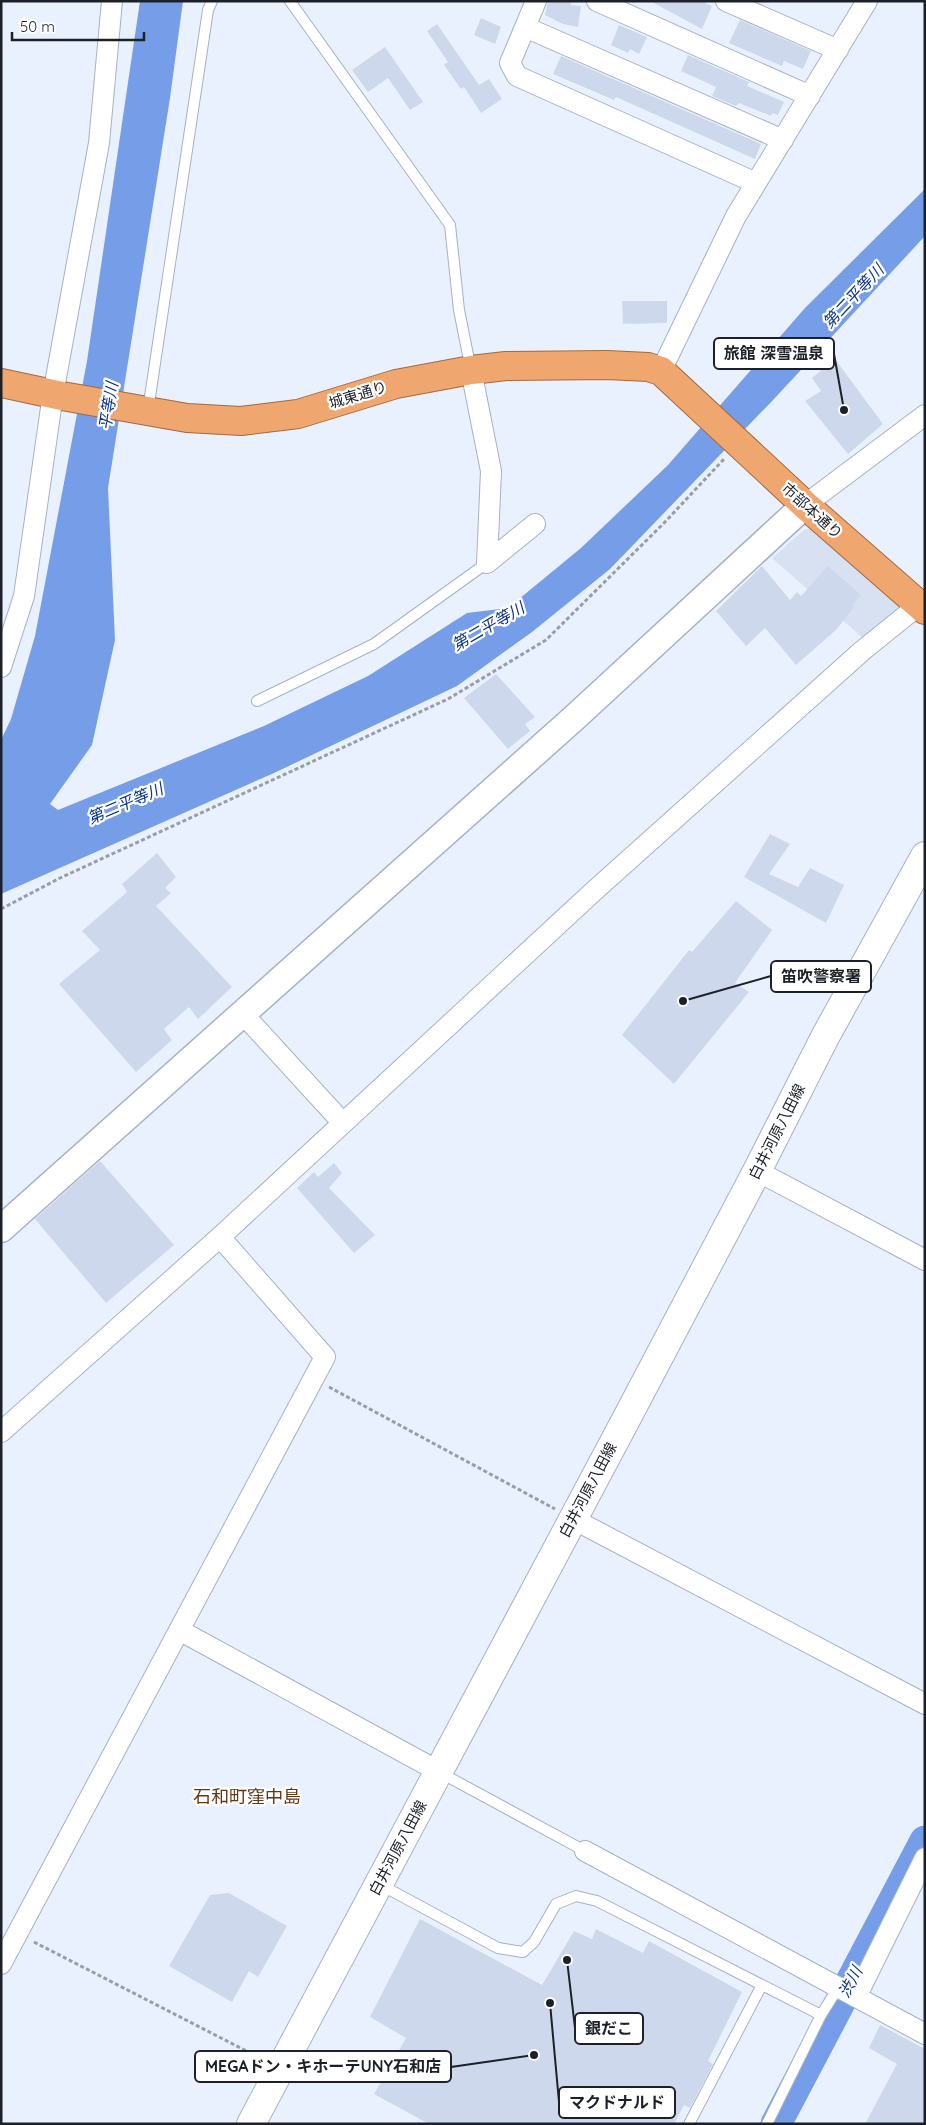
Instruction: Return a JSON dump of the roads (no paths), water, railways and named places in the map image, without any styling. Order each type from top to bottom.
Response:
[{"type":"highway","name":"城東通り","points":[[1,383],[187,418],[241,421],[298,414],[396,384],[471,370],[506,366],[607,365],[648,367],[661,370]]},
{"type":"highway","name":"市部本通り","points":[[661,370],[805,505],[922,608]]},
{"type":"main road","name":"白井河原八田線","points":[[251,2124],[757,1171],[825,1037],[922,866]]},
{"type":"street","points":[[1,667],[24,596],[99,144],[112,1]]},
{"type":"street","points":[[536,1],[510,63],[516,76],[756,183]]},
{"type":"street","points":[[597,1],[810,96]]},
{"type":"street","points":[[726,1],[838,50]]},
{"type":"street","points":[[661,370],[736,216],[868,1]]},
{"type":"street","points":[[525,26],[783,140]]},
{"type":"street","points":[[471,370],[491,471],[487,563]]},
{"type":"street","points":[[1,1228],[572,719],[805,505],[925,415]]},
{"type":"street","points":[[487,563],[535,524]]},
{"type":"street","points":[[1,1432],[220,1237],[342,1122],[594,891],[862,651],[922,608]]},
{"type":"street","points":[[243,1014],[342,1122]]},
{"type":"street","points":[[757,1171],[925,1260]]},
{"type":"street","points":[[1,1964],[325,1357],[220,1237]]},
{"type":"street","points":[[573,1519],[925,1704]]},
{"type":"street","points":[[179,1630],[438,1772]]},
{"type":"street","points":[[585,1851],[925,2034]]},
{"type":"street","points":[[846,1992],[925,1858]]},
{"type":"lane","points":[[142,410],[208,10],[212,1]]},
{"type":"lane","points":[[290,1],[450,225],[459,310],[471,370]]},
{"type":"lane","points":[[257,701],[374,644],[487,563]]},
{"type":"lane","points":[[438,1772],[585,1851]]},
{"type":"lane","points":[[378,1884],[498,1948],[522,1952],[534,1942],[556,1904],[576,1896],[597,1901],[822,2015]]},
{"type":"lane","points":[[689,2124],[762,1985]]},
{"type":"lane","points":[[767,2124],[822,2015],[846,1992]]},
{"type":"water","points":[[140,1],[183,1],[170,98],[108,488],[115,640],[92,745],[50,804],[58,810],[264,726],[368,676],[467,613],[508,608],[581,548],[668,465],[805,308],[925,189],[925,236],[774,399],[610,569],[532,632],[457,686],[274,773],[1,894],[1,740],[11,719],[35,636],[87,361]]},
{"type":"waterway","name":"渋川","points":[[776,2124],[925,1841]]},
{"type":"place","name":"旅館 深雪温泉","points":[[844,410]]},
{"type":"place","name":"笛吹警察署","points":[[683,1001]]},
{"type":"place","name":"銀だこ","points":[[567,1960]]},
{"type":"place","name":"マクドナルド","points":[[550,2003]]},
{"type":"place","name":"MEGAドン・キホーテUNY石和店","points":[[534,2055]]},
{"type":"district","name":"石和町窪中島","points":[[247,1797]]},
{"type":"water label","name":"第二平等川","points":[[853,296]]},
{"type":"water label","name":"平等川","points":[[108,406]]},
{"type":"water label","name":"第二平等川","points":[[488,626]]},
{"type":"water label","name":"第二平等川","points":[[125,803]]}]
